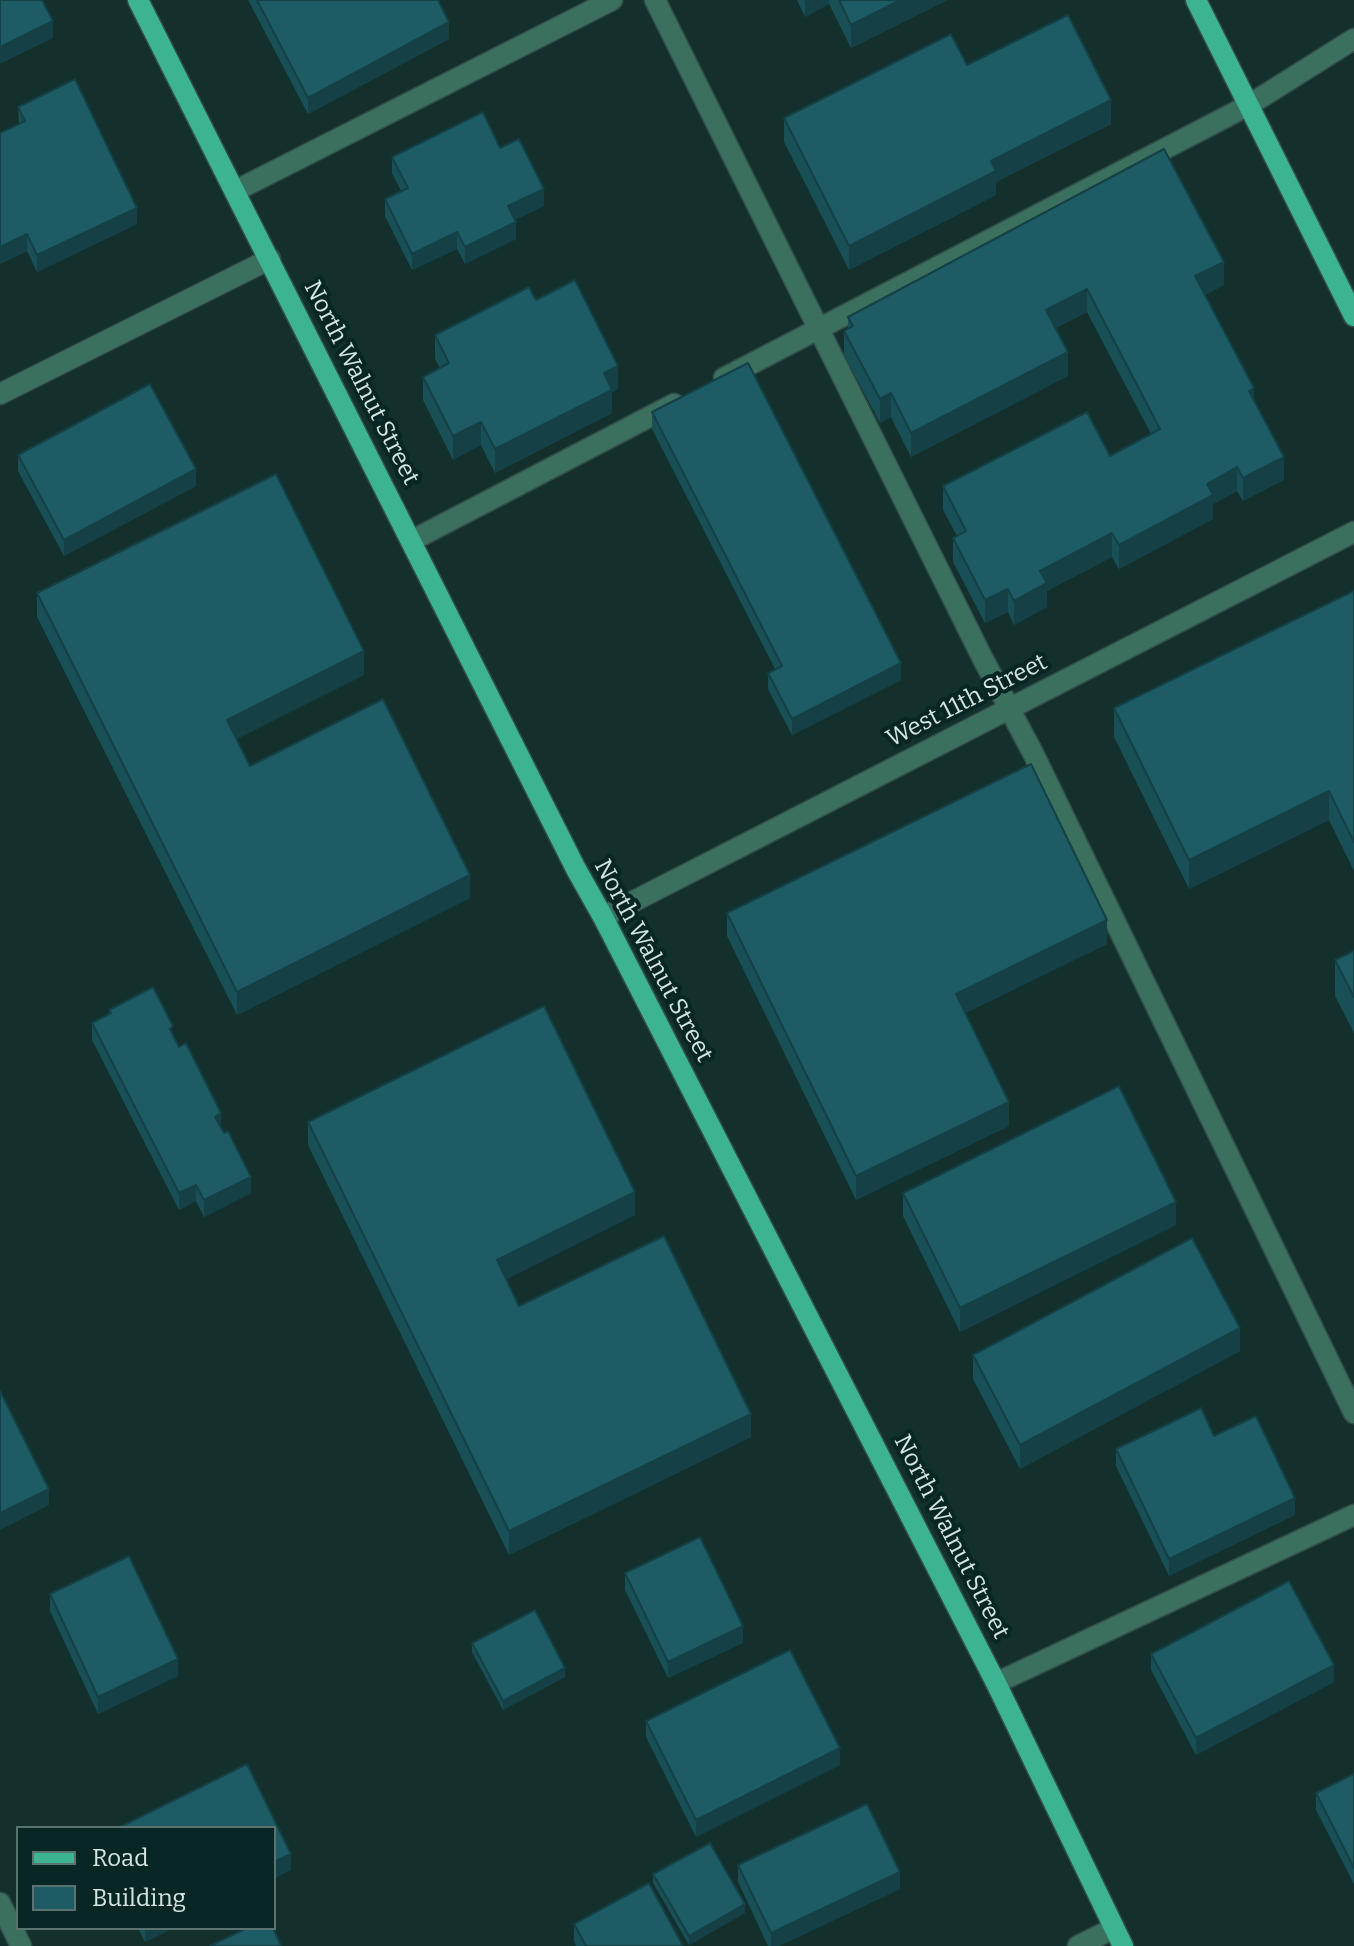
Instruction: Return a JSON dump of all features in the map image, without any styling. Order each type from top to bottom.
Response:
[{"type":"main road","name":"North Walnut Street","points":[[138,0],[576,869],[996,1683],[1119,1937]]},
{"type":"main road","points":[[1196,0],[1354,316]]},
{"type":"street","points":[[235,191],[612,0]]},
{"type":"street","points":[[655,0],[1008,709],[1034,755],[1354,1413]]},
{"type":"street","points":[[411,541],[1249,105],[1354,39]]},
{"type":"street","points":[[0,394],[270,259]]},
{"type":"street","name":"West 11th Street","points":[[603,917],[1354,532]]},
{"type":"street","points":[[996,1683],[1354,1515]]},
{"type":"street","points":[[0,1903],[21,1946]]},
{"type":"street","points":[[1078,1946],[1119,1937]]},
{"type":"building","points":[[0,0],[42,0],[53,21],[0,47]]},
{"type":"building","points":[[257,0],[438,0],[449,22],[308,98]]},
{"type":"building","points":[[839,0],[900,0],[851,25]]},
{"type":"building","points":[[1068,15],[1111,100],[991,161],[996,171],[849,246],[784,118],[951,34],[967,65]]},
{"type":"building","points":[[75,79],[137,208],[37,255],[27,234],[0,247],[0,133],[25,121],[18,107]]},
{"type":"building","points":[[483,112],[500,148],[519,139],[544,189],[508,206],[516,222],[465,247],[457,232],[412,254],[385,199],[408,188],[392,157]]},
{"type":"building","points":[[1164,149],[1224,262],[1195,276],[1254,388],[1249,391],[1284,457],[1243,478],[1237,467],[1207,484],[1213,495],[1119,545],[1112,533],[1040,571],[1047,583],[1014,601],[1008,589],[985,600],[953,538],[966,531],[943,486],[1087,412],[1110,456],[1160,429],[1087,289],[1046,310],[1068,352],[911,433],[891,393],[880,399],[844,331],[853,326],[848,317]]},
{"type":"building","points":[[575,280],[618,366],[604,373],[612,390],[495,449],[481,422],[453,436],[423,377],[449,363],[435,335],[529,287],[536,300]]},
{"type":"building","points":[[748,363],[901,663],[792,719],[768,673],[782,666],[652,412]]},
{"type":"building","points":[[150,384],[196,469],[64,540],[18,455]]},
{"type":"building","points":[[276,474],[364,651],[227,720],[250,766],[383,699],[470,875],[237,992],[37,593]]},
{"type":"building","points":[[1354,591],[1354,842],[1329,791],[1189,860],[1114,708]]},
{"type":"building","points":[[1031,764],[1107,920],[956,994],[1009,1102],[856,1176],[727,913]]},
{"type":"building","points":[[1354,951],[1354,997],[1335,960]]},
{"type":"building","points":[[153,987],[173,1026],[170,1029],[179,1047],[186,1043],[221,1113],[215,1117],[224,1133],[228,1131],[251,1177],[204,1200],[196,1185],[179,1193],[92,1023],[111,1013],[109,1010]]},
{"type":"building","points":[[544,1006],[635,1192],[497,1260],[519,1306],[664,1236],[751,1414],[509,1531],[308,1122]]},
{"type":"building","points":[[1119,1086],[1176,1202],[960,1308],[903,1193]]},
{"type":"building","points":[[1192,1238],[1240,1328],[1020,1445],[973,1355]]},
{"type":"building","points":[[0,1391],[49,1489],[0,1513]]},
{"type":"building","points":[[1201,1408],[1214,1436],[1256,1416],[1295,1498],[1169,1559],[1116,1449]]},
{"type":"building","points":[[700,1537],[743,1626],[668,1662],[625,1573]]},
{"type":"building","points":[[129,1556],[178,1659],[98,1697],[50,1594]]},
{"type":"building","points":[[1289,1581],[1334,1665],[1196,1738],[1151,1654]]},
{"type":"building","points":[[535,1610],[565,1668],[503,1701],[472,1643]]},
{"type":"building","points":[[790,1650],[840,1748],[696,1820],[646,1721]]},
{"type":"building","points":[[247,1764],[291,1854],[276,1861],[276,1826],[122,1826]]},
{"type":"building","points":[[1354,1774],[1354,1868],[1316,1793]]},
{"type":"building","points":[[867,1804],[900,1872],[771,1933],[738,1865]]},
{"type":"building","points":[[710,1843],[745,1904],[689,1936],[653,1874]]},
{"type":"building","points":[[649,1883],[683,1946],[586,1946],[574,1924]]},
{"type":"building","points":[[243,1930],[274,1930],[281,1946],[210,1946]]}]
